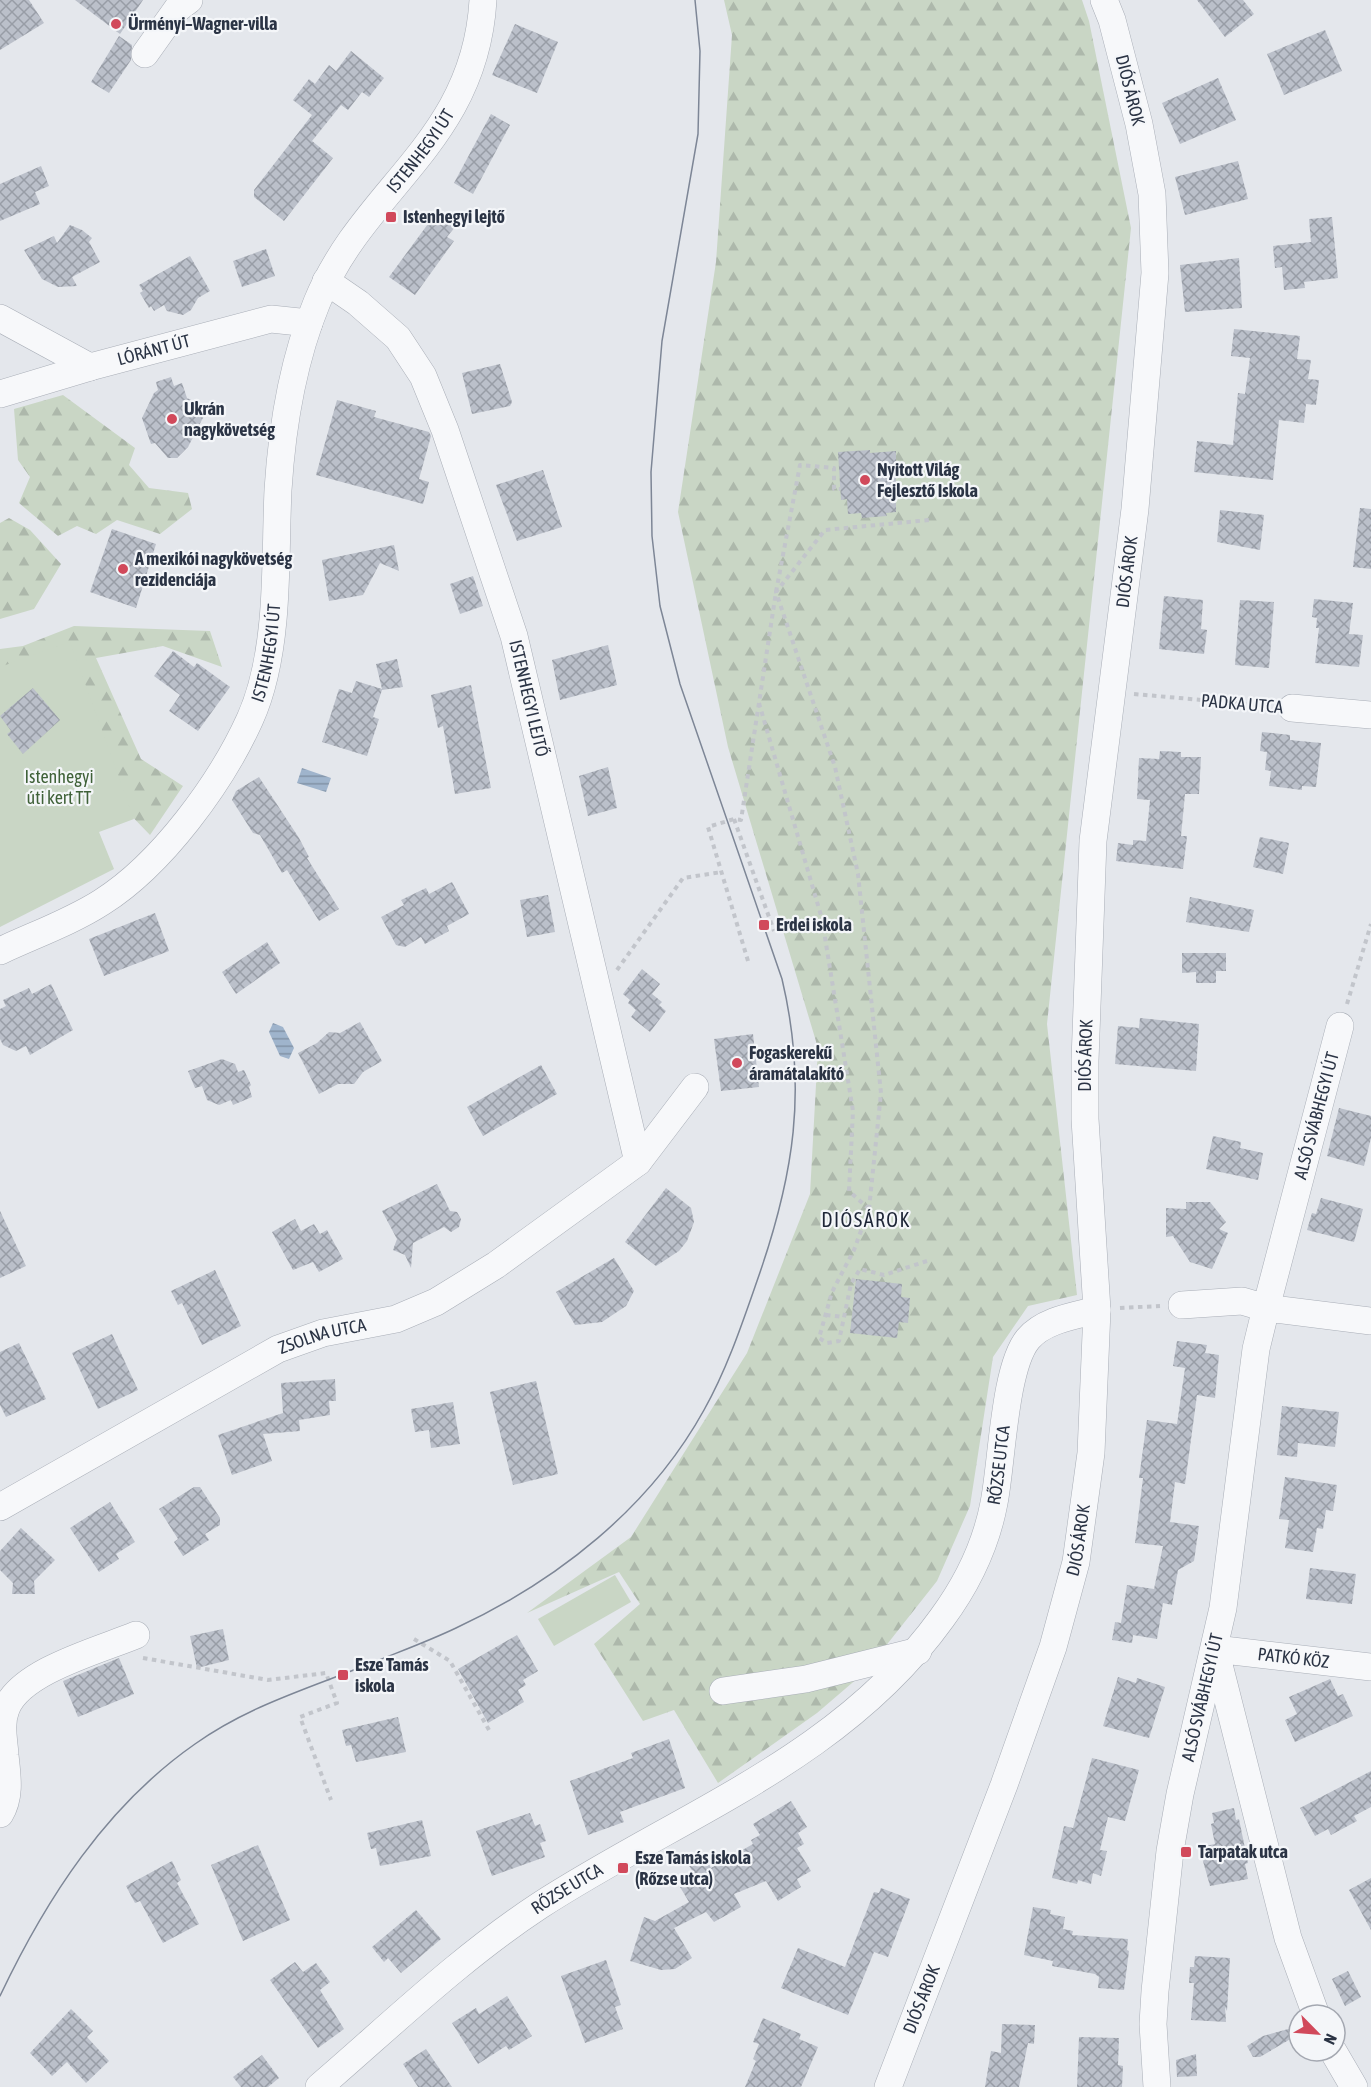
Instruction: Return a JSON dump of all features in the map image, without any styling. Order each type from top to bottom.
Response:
[{"type":"street","points":[[145,54],[177,9],[189,0]]},
{"type":"street","name":"ISTENHEGYI ÚT","points":[[0,951],[100,903],[124,886],[166,844],[202,799],[250,719],[262,684],[273,619],[282,449],[297,365],[309,322],[326,281],[345,248],[428,147],[452,110],[475,52],[483,0]]},
{"type":"street","name":"DIÓS ÁROK","points":[[888,2087],[1004,1785],[1053,1647],[1077,1562],[1092,1453],[1096,1310],[1085,1119],[1087,969],[1093,841],[1135,508],[1155,273],[1152,194],[1139,124],[1112,20],[1104,0]]},
{"type":"street","name":"ISTENHEGYI LEJTŐ","points":[[326,281],[358,303],[398,338],[423,376],[445,430],[514,636],[638,1162]]},
{"type":"street","points":[[0,318],[90,367]]},
{"type":"street","name":"LÓRÁNT ÚT","points":[[0,394],[90,367],[271,319],[309,322]]},
{"type":"street","name":"PADKA UTCA","points":[[1292,708],[1371,715]]},
{"type":"street","name":"ALSÓ SVÁBHEGYI ÚT","points":[[1157,2087],[1153,2024],[1170,1851],[1180,1794],[1223,1608],[1256,1349],[1278,1309],[1341,1026]]},
{"type":"street","name":"ZSOLNA UTCA","points":[[0,1508],[278,1349],[323,1333],[396,1319],[436,1302],[518,1251],[638,1162],[695,1087]]},
{"type":"street","points":[[1182,1305],[1242,1301],[1278,1309],[1371,1321]]},
{"type":"street","name":"RŐZSE UTCA","points":[[316,2082],[520,1918],[806,1749],[885,1687],[918,1651],[961,1591],[986,1534],[994,1503],[1013,1374],[1026,1341],[1048,1324],[1096,1310]]},
{"type":"street","points":[[0,1814],[6,1797],[8,1780],[2,1724],[12,1697],[42,1674],[136,1635]]},
{"type":"street","points":[[1215,1649],[1288,1938],[1312,2003]]},
{"type":"street","name":"PATKÓ KÖZ","points":[[1215,1649],[1371,1667]]},
{"type":"street","points":[[723,1691],[806,1679],[918,1651]]},
{"type":"street","points":[[1340,2063],[1354,2087]]},
{"type":"path","points":[[748,961],[708,827],[734,819],[741,820],[776,592],[800,465],[834,468],[834,489],[840,489]]},
{"type":"path","points":[[776,592],[825,530],[929,519]]},
{"type":"path","points":[[776,592],[835,767],[858,874],[880,1093],[869,1209],[854,1250],[832,1292],[819,1338],[827,1343],[839,1341],[851,1284],[860,1269],[884,1275],[927,1261]]},
{"type":"path","name":"PADKA UTCA","points":[[1112,692],[1292,708]]},
{"type":"path","points":[[759,703],[822,919],[853,1111],[849,1191],[869,1209]]},
{"type":"path","points":[[734,819],[774,931]]},
{"type":"path","points":[[600,995],[683,878],[722,872]]},
{"type":"path","name":"ALSÓ SVÁBHEGYI ÚT","points":[[1341,1026],[1371,924]]},
{"type":"path","points":[[1096,1310],[1182,1305]]},
{"type":"path","points":[[826,1315],[843,1317]]},
{"type":"path","points":[[414,1639],[450,1661],[489,1730]]},
{"type":"path","points":[[107,1647],[158,1662],[267,1680],[326,1673],[337,1703],[300,1717],[331,1800]]},
{"type":"green space","points":[[724,0],[1082,0],[1089,21],[1131,228],[1047,1024],[1077,1295],[1028,1306],[993,1357],[970,1506],[937,1581],[866,1671],[817,1713],[718,1783],[674,1710],[643,1721],[594,1644],[640,1604],[619,1572],[527,1613],[631,1537],[747,1353],[810,1194],[818,1048],[728,747],[678,512],[716,262],[732,35]]},
{"type":"green space","points":[[63,395],[135,448],[129,465],[149,488],[188,493],[192,509],[160,534],[117,520],[96,534],[77,526],[58,536],[19,503],[30,477],[18,460],[14,409]]},
{"type":"green space","points":[[9,518],[30,530],[61,564],[34,609],[0,619],[0,523]]},
{"type":"green space","points":[[74,626],[210,631],[222,667],[163,646],[96,658],[141,759],[183,786],[150,835],[120,804],[0,708],[0,649],[23,646]]},
{"type":"green space","name":"Istenhegyi úti kert TT","points":[[70,642],[134,819],[99,832],[114,869],[0,927],[0,667]]},
{"type":"green space","points":[[615,1575],[631,1602],[554,1646],[538,1619]]},
{"type":"water","points":[[302,768],[331,778],[326,792],[297,783]]},
{"type":"water","points":[[273,1023],[283,1027],[294,1048],[289,1059],[280,1056],[269,1032]]},
{"type":"building","points":[[0,0],[29,0],[44,23],[0,50]]},
{"type":"building","name":"Ürményi–Wagner-villa","points":[[75,0],[143,0],[120,34]]},
{"type":"building","points":[[1197,0],[1243,0],[1254,14],[1225,37]]},
{"type":"building","points":[[515,24],[558,42],[537,93],[492,75]]},
{"type":"building","points":[[1325,30],[1342,71],[1284,95],[1267,54]]},
{"type":"building","points":[[119,36],[132,45],[131,60],[109,93],[91,82]]},
{"type":"building","points":[[351,51],[384,78],[369,97],[362,92],[348,110],[341,105],[312,141],[333,158],[284,221],[254,197],[254,190],[312,115],[293,100],[309,79],[315,84],[329,65],[336,71]]},
{"type":"building","points":[[1218,78],[1236,120],[1180,144],[1162,103]]},
{"type":"building","points":[[491,114],[510,125],[473,194],[454,183]]},
{"type":"building","points":[[1238,161],[1248,199],[1185,215],[1175,177]]},
{"type":"building","points":[[41,166],[49,186],[35,192],[40,204],[0,221],[0,184]]},
{"type":"building","points":[[436,213],[455,227],[447,237],[454,241],[415,295],[389,277]]},
{"type":"building","points":[[1332,217],[1338,278],[1304,282],[1305,288],[1284,290],[1282,267],[1275,268],[1273,246],[1311,242],[1309,219]]},
{"type":"building","points":[[70,225],[82,230],[92,238],[89,242],[100,262],[72,277],[77,286],[58,287],[42,279],[24,250],[54,236],[57,243]]},
{"type":"building","points":[[266,249],[275,276],[242,287],[233,261]]},
{"type":"building","points":[[190,256],[210,291],[198,298],[191,310],[183,315],[167,311],[164,305],[154,311],[151,306],[149,308],[140,293],[143,291],[139,285]]},
{"type":"building","points":[[1239,258],[1242,308],[1185,312],[1180,265]]},
{"type":"building","points":[[1234,329],[1300,336],[1297,359],[1311,360],[1308,379],[1319,380],[1316,405],[1306,404],[1304,423],[1279,420],[1273,480],[1194,472],[1197,441],[1233,445],[1238,393],[1245,394],[1250,358],[1231,356]]},
{"type":"building","points":[[500,364],[512,402],[510,406],[472,414],[462,373]]},
{"type":"building","name":"Ukrán nagykövetség","points":[[171,377],[174,386],[182,383],[187,398],[208,408],[188,447],[177,458],[168,458],[155,443],[151,444],[142,418],[154,393],[158,390],[156,382]]},
{"type":"building","points":[[337,400],[376,411],[374,417],[429,432],[431,436],[419,479],[429,482],[423,504],[316,475]]},
{"type":"building","name":"Nyitott Világ Fejlesztő Iskola","points":[[870,450],[870,453],[896,451],[896,512],[886,513],[887,516],[862,518],[861,513],[848,514],[847,499],[841,500],[838,452]]},
{"type":"building","points":[[543,470],[562,527],[517,541],[496,485]]},
{"type":"building","points":[[1360,508],[1371,509],[1371,569],[1353,567]]},
{"type":"building","points":[[1220,510],[1264,515],[1260,550],[1217,542]]},
{"type":"building","name":"A mexikói nagykövetség rezidenciája","points":[[112,529],[156,544],[136,608],[90,592]]},
{"type":"building","points":[[394,545],[399,571],[380,563],[363,595],[329,601],[322,560]]},
{"type":"building","points":[[473,576],[483,606],[460,614],[450,584]]},
{"type":"building","points":[[1164,596],[1203,600],[1201,629],[1207,630],[1204,654],[1159,649]]},
{"type":"building","points":[[1314,599],[1353,603],[1349,634],[1363,635],[1359,667],[1315,663],[1319,628],[1316,628],[1317,618],[1312,617]]},
{"type":"building","points":[[1240,600],[1274,602],[1269,668],[1235,665]]},
{"type":"building","points":[[608,645],[617,685],[560,700],[552,660]]},
{"type":"building","points":[[173,651],[194,667],[197,663],[230,687],[198,731],[169,711],[180,695],[154,676]]},
{"type":"building","points":[[397,659],[403,687],[382,690],[373,717],[379,719],[367,756],[322,742],[339,689],[352,693],[356,681],[382,689],[376,664]]},
{"type":"building","points":[[471,685],[491,788],[455,794],[443,726],[438,728],[431,695]]},
{"type":"building","points":[[33,688],[60,720],[23,754],[7,734],[11,731],[0,716]]},
{"type":"building","points":[[1262,732],[1290,735],[1290,740],[1321,743],[1316,787],[1302,786],[1302,790],[1269,786],[1271,771],[1265,770],[1267,752],[1260,751]]},
{"type":"building","points":[[1160,751],[1181,752],[1181,757],[1201,757],[1199,794],[1185,794],[1181,836],[1187,836],[1183,869],[1116,861],[1118,843],[1133,845],[1133,840],[1146,841],[1150,800],[1137,799],[1139,758],[1159,759]]},
{"type":"building","points":[[608,767],[617,808],[588,816],[579,776]]},
{"type":"building","points":[[259,777],[299,838],[309,857],[307,858],[339,909],[319,921],[287,870],[282,873],[260,835],[253,833],[232,800],[236,791]]},
{"type":"building","points":[[1260,837],[1289,843],[1283,874],[1253,867]]},
{"type":"building","points":[[452,882],[469,914],[447,926],[449,931],[425,944],[421,937],[405,947],[396,945],[381,917],[404,905],[401,900],[426,888],[429,894]]},
{"type":"building","points":[[548,895],[555,932],[527,937],[520,900]]},
{"type":"building","points":[[1190,897],[1254,910],[1249,932],[1186,922]]},
{"type":"building","points":[[155,913],[169,951],[104,976],[89,939]]},
{"type":"building","points":[[267,942],[280,963],[236,994],[222,972]]},
{"type":"building","points":[[1182,953],[1226,953],[1226,971],[1216,971],[1216,983],[1196,983],[1196,972],[1182,973]]},
{"type":"building","points":[[642,969],[660,984],[652,994],[662,1002],[659,1005],[666,1011],[650,1032],[631,1017],[636,1010],[623,994]]},
{"type":"building","points":[[51,984],[73,1030],[30,1055],[26,1046],[16,1051],[3,1045],[0,1039],[0,1009],[6,1006],[3,1000],[29,988],[32,994]]},
{"type":"building","points":[[1140,1018],[1199,1024],[1196,1071],[1115,1064],[1118,1026],[1139,1028]]},
{"type":"building","points":[[360,1022],[382,1061],[363,1072],[354,1084],[338,1084],[319,1094],[298,1053],[317,1043],[329,1032],[340,1033]]},
{"type":"building","name":"Fogaskerekű áramátalakító","points":[[753,1034],[759,1087],[721,1091],[714,1039]]},
{"type":"building","points":[[222,1059],[235,1064],[238,1072],[244,1070],[251,1085],[249,1087],[252,1097],[233,1105],[231,1100],[219,1105],[207,1100],[202,1086],[195,1088],[188,1071]]},
{"type":"building","points":[[541,1065],[557,1094],[483,1136],[467,1107]]},
{"type":"building","points":[[1339,1108],[1371,1116],[1371,1138],[1364,1166],[1327,1156]]},
{"type":"building","points":[[1213,1136],[1241,1142],[1240,1148],[1263,1153],[1258,1180],[1206,1169]]},
{"type":"building","points":[[437,1184],[450,1211],[457,1212],[461,1219],[459,1227],[451,1232],[444,1227],[413,1243],[411,1268],[405,1255],[393,1250],[397,1239],[382,1211]]},
{"type":"building","points":[[666,1188],[691,1208],[694,1222],[687,1241],[679,1251],[656,1266],[625,1242]]},
{"type":"building","points":[[1321,1198],[1363,1209],[1354,1242],[1307,1230],[1312,1213],[1316,1214]]},
{"type":"building","points":[[1186,1202],[1210,1202],[1226,1222],[1219,1229],[1228,1233],[1212,1269],[1190,1262],[1173,1236],[1166,1237],[1166,1208],[1186,1209]]},
{"type":"building","points":[[0,1211],[26,1266],[0,1278]]},
{"type":"building","points":[[295,1219],[301,1231],[314,1224],[320,1234],[327,1230],[343,1259],[319,1272],[313,1262],[293,1270],[272,1232]]},
{"type":"building","points":[[614,1258],[634,1291],[626,1306],[602,1322],[575,1325],[556,1292]]},
{"type":"building","points":[[215,1270],[241,1326],[202,1345],[182,1303],[178,1305],[171,1291]]},
{"type":"building","points":[[856,1279],[902,1284],[901,1297],[910,1298],[908,1323],[899,1322],[897,1338],[850,1333]]},
{"type":"building","points":[[112,1334],[138,1390],[98,1409],[72,1353]]},
{"type":"building","points":[[1177,1341],[1207,1345],[1205,1353],[1219,1355],[1215,1398],[1197,1395],[1185,1484],[1175,1482],[1170,1522],[1199,1526],[1194,1561],[1178,1570],[1172,1605],[1163,1603],[1157,1639],[1133,1635],[1132,1643],[1112,1640],[1115,1622],[1121,1623],[1127,1585],[1154,1589],[1163,1546],[1135,1543],[1143,1478],[1139,1478],[1147,1420],[1177,1424],[1185,1368],[1173,1366]]},
{"type":"building","points":[[19,1343],[46,1399],[6,1417],[0,1405],[0,1352]]},
{"type":"building","points":[[335,1379],[336,1401],[329,1401],[330,1415],[299,1420],[300,1431],[263,1434],[272,1461],[232,1475],[218,1435],[283,1413],[281,1383]]},
{"type":"building","points":[[536,1381],[558,1474],[513,1485],[490,1392]]},
{"type":"building","points":[[453,1402],[460,1444],[431,1448],[429,1430],[415,1432],[411,1409]]},
{"type":"building","points":[[1282,1406],[1339,1412],[1335,1447],[1298,1443],[1297,1457],[1277,1455]]},
{"type":"building","points":[[1285,1477],[1337,1485],[1333,1511],[1326,1510],[1323,1529],[1317,1528],[1313,1552],[1285,1548],[1289,1520],[1279,1519]]},
{"type":"building","points":[[194,1487],[200,1487],[220,1518],[220,1525],[205,1534],[209,1540],[183,1556],[174,1542],[178,1539],[159,1509]]},
{"type":"building","points":[[110,1502],[135,1542],[116,1554],[119,1559],[99,1572],[70,1528]]},
{"type":"building","points":[[21,1528],[55,1560],[34,1581],[35,1594],[12,1594],[13,1583],[0,1570],[0,1551]]},
{"type":"building","points":[[1310,1568],[1356,1574],[1352,1604],[1306,1599]]},
{"type":"building","points":[[223,1629],[229,1660],[197,1668],[190,1636]]},
{"type":"building","points":[[517,1635],[538,1671],[523,1680],[526,1685],[518,1690],[524,1702],[488,1723],[458,1669]]},
{"type":"building","points":[[119,1658],[134,1694],[78,1717],[63,1681]]},
{"type":"building","points":[[1118,1677],[1136,1683],[1137,1678],[1165,1687],[1149,1738],[1103,1726]]},
{"type":"building","points":[[1330,1679],[1338,1696],[1343,1694],[1353,1716],[1295,1742],[1285,1720],[1297,1714],[1289,1697]]},
{"type":"building","points":[[398,1717],[406,1752],[356,1762],[351,1745],[346,1746],[342,1730]]},
{"type":"building","points":[[669,1739],[685,1788],[620,1812],[624,1822],[588,1835],[570,1781],[633,1758],[631,1753]]},
{"type":"building","points":[[1092,1758],[1139,1770],[1125,1821],[1108,1817],[1100,1850],[1107,1851],[1101,1876],[1093,1873],[1091,1884],[1078,1880],[1077,1884],[1052,1878],[1064,1826],[1073,1828]]},
{"type":"building","points":[[1371,1771],[1371,1807],[1354,1816],[1357,1821],[1331,1835],[1328,1829],[1315,1836],[1300,1808]]},
{"type":"building","points":[[791,1801],[807,1827],[798,1833],[804,1844],[797,1848],[811,1871],[797,1879],[801,1887],[778,1901],[766,1881],[734,1894],[741,1907],[714,1922],[706,1912],[674,1928],[692,1958],[675,1969],[661,1970],[630,1961],[644,1917],[655,1921],[689,1902],[680,1887],[696,1877],[688,1864],[690,1856],[697,1852],[705,1857],[711,1868],[753,1844],[751,1840],[760,1835],[753,1824]]},
{"type":"building","points":[[1234,1808],[1236,1820],[1239,1819],[1248,1863],[1245,1864],[1248,1879],[1210,1886],[1199,1847],[1215,1844],[1211,1824],[1214,1823],[1212,1813]]},
{"type":"building","points":[[530,1813],[535,1826],[540,1824],[546,1841],[540,1843],[545,1857],[492,1876],[476,1831]]},
{"type":"building","points":[[422,1820],[431,1856],[380,1866],[376,1848],[371,1849],[367,1833]]},
{"type":"building","points":[[258,1845],[290,1920],[243,1941],[211,1865]]},
{"type":"building","points":[[172,1861],[181,1880],[177,1883],[199,1924],[163,1943],[140,1901],[135,1903],[126,1886]]},
{"type":"building","points":[[1371,1878],[1371,1930],[1349,1890]]},
{"type":"building","points":[[881,1888],[910,1899],[888,1957],[874,1952],[848,2015],[781,1988],[798,1948],[845,1967],[874,1892],[879,1893]]},
{"type":"building","points":[[1033,1907],[1051,1910],[1050,1914],[1065,1917],[1063,1929],[1073,1931],[1072,1935],[1128,1939],[1127,1950],[1129,1951],[1124,1990],[1098,1988],[1099,1977],[1095,1974],[1052,1966],[1053,1961],[1024,1955]]},
{"type":"building","points":[[416,1910],[441,1939],[401,1973],[388,1958],[384,1962],[372,1947]]},
{"type":"building","points":[[1195,1956],[1230,1958],[1227,2011],[1225,2007],[1226,2022],[1191,2020],[1194,1983],[1189,1983],[1190,1967],[1194,1967]]},
{"type":"building","points":[[606,1960],[621,2005],[615,2007],[623,2029],[585,2043],[561,1976]]},
{"type":"building","points":[[295,1962],[303,1972],[316,1963],[330,1982],[320,1990],[344,2029],[318,2048],[270,1980]]},
{"type":"building","points":[[1348,1971],[1361,1997],[1347,2005],[1344,2003],[1332,1979]]},
{"type":"building","points":[[507,1996],[532,2036],[509,2050],[506,2046],[478,2064],[452,2023],[476,2008],[479,2014]]},
{"type":"building","points":[[71,2009],[93,2031],[87,2037],[109,2061],[86,2083],[67,2062],[52,2076],[30,2053]]},
{"type":"building","points":[[763,2018],[801,2034],[799,2039],[818,2047],[801,2087],[745,2087],[756,2061],[753,2059],[759,2044],[753,2042]]},
{"type":"building","points":[[1002,2024],[1035,2025],[1034,2044],[1028,2043],[1019,2087],[985,2087],[991,2051],[1001,2053]]},
{"type":"building","points":[[1287,2029],[1287,2041],[1260,2057],[1253,2057],[1247,2046],[1263,2036]]},
{"type":"building","points":[[1079,2037],[1119,2038],[1118,2065],[1123,2066],[1122,2087],[1077,2087]]},
{"type":"building","points":[[426,2049],[452,2087],[418,2087],[403,2064]]},
{"type":"building","points":[[1196,2054],[1197,2076],[1177,2077],[1176,2060]]},
{"type":"building","points":[[262,2055],[279,2078],[268,2087],[241,2087],[233,2077]]},
{"type":"tram line","points":[[0,1996],[37,1924],[58,1890],[106,1825],[133,1796],[163,1769],[216,1730],[284,1697],[456,1628],[530,1588],[565,1564],[628,1510],[657,1479],[682,1446],[704,1410],[740,1330],[770,1242],[788,1168],[793,1132],[794,1058],[790,1019],[782,979],[680,684],[660,606],[652,536],[651,472],[662,341],[698,134],[700,51],[695,0]]},
{"type":"place","name":"Ürményi–Wagner-villa","points":[[116,24]]},
{"type":"place","name":"Istenhegyi lejtő","points":[[391,217]]},
{"type":"place","name":"Ukrán nagykövetség","points":[[172,419]]},
{"type":"place","name":"Nyitott Világ Fejlesztő Iskola","points":[[865,480]]},
{"type":"place","name":"A mexikói nagykövetség rezidenciája","points":[[123,569]]},
{"type":"place","name":"Erdei iskola","points":[[764,925]]},
{"type":"place","name":"Fogaskerekű áramátalakító","points":[[737,1063]]},
{"type":"place","name":"Esze Tamás iskola","points":[[343,1675]]},
{"type":"place","name":"Tarpatak utca","points":[[1186,1852]]},
{"type":"place","name":"Esze Tamás iskola (Rőzse utca)","points":[[623,1868]]},
{"type":"district","name":"DIÓSÁROK","points":[[866,1220]]}]
